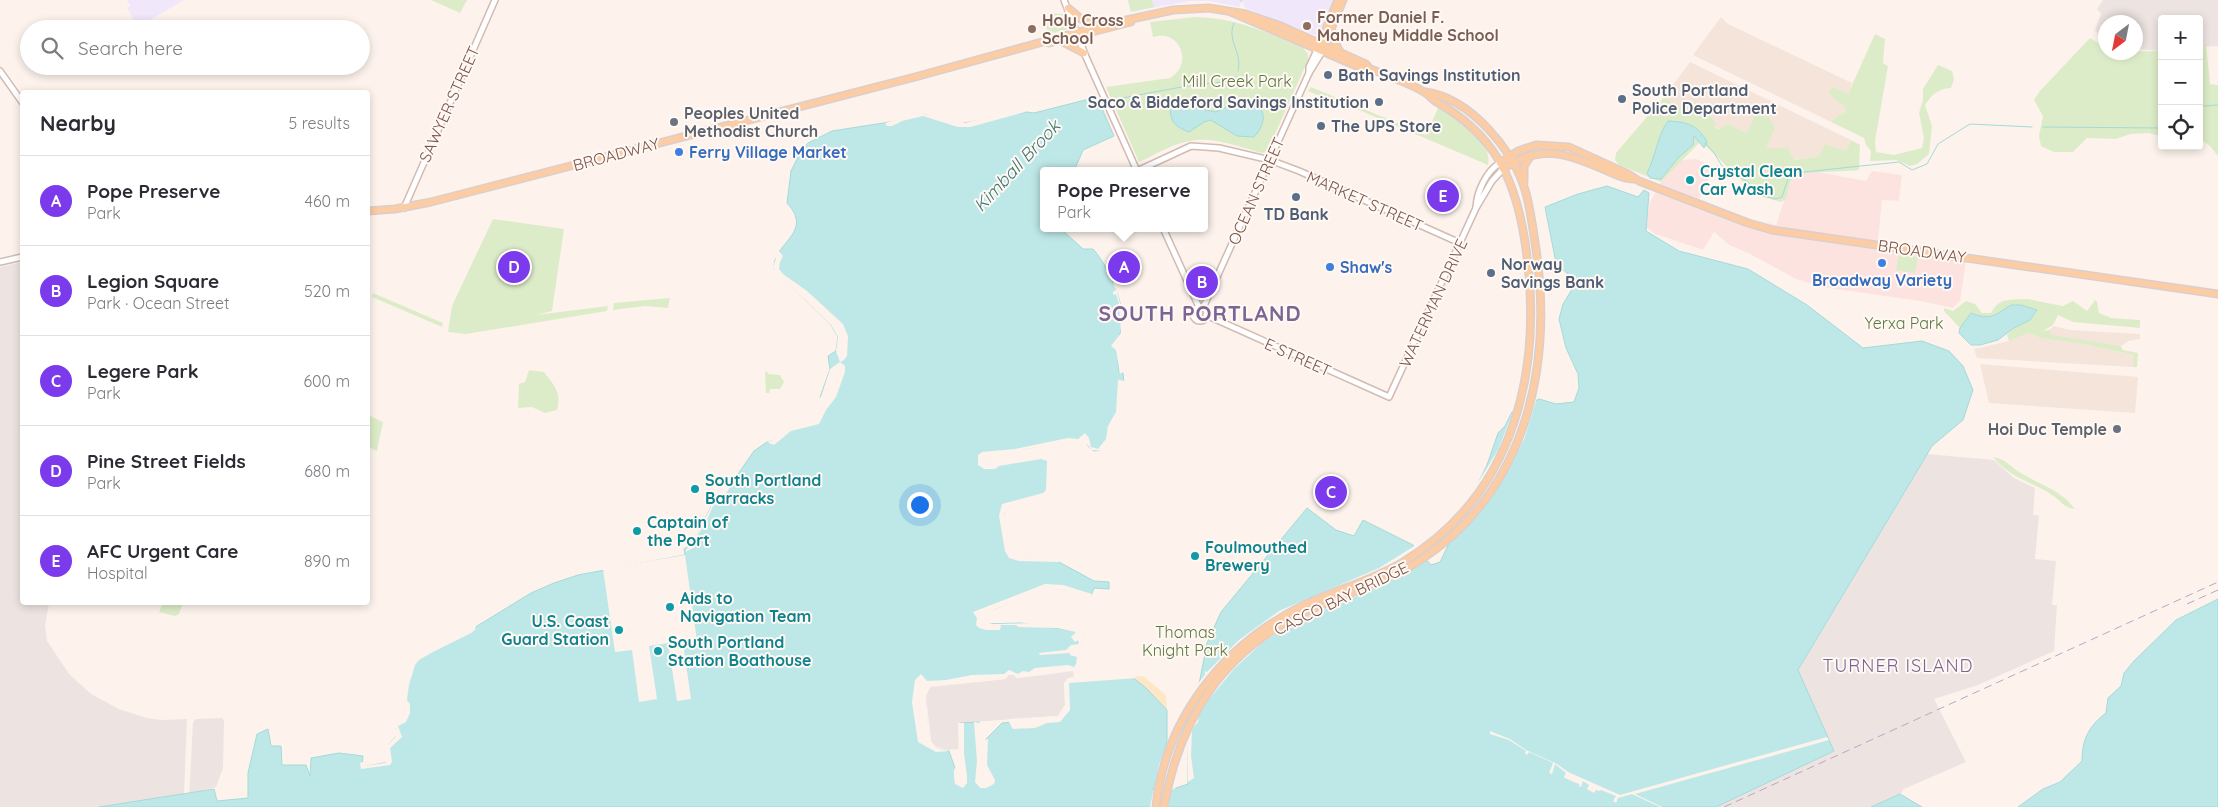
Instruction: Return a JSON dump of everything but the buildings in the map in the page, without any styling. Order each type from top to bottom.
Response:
[{"type":"main road","points":[[1323,44],[1338,0]]},
{"type":"main road","points":[[1319,51],[1332,29],[1344,0]]},
{"type":"main road","points":[[1068,8],[1081,19],[1102,26]]},
{"type":"main road","name":"BROADWAY","points":[[1038,45],[1061,41],[1102,26],[1136,20],[1173,10],[1209,8],[1246,14],[1266,20],[1366,64],[1370,69]]},
{"type":"main road","name":"BROADWAY","points":[[1232,12],[1245,20],[1278,31],[1359,68],[1370,69],[1424,92],[1455,111],[1473,127],[1488,144],[1501,166]]},
{"type":"main road","name":"BROADWAY","points":[[370,211],[404,208],[1038,45],[1121,26],[1136,20]]},
{"type":"main road","points":[[1332,29],[1333,39],[1340,53]]},
{"type":"main road","points":[[1061,41],[1084,53]]},
{"type":"main road","name":"BROADWAY","points":[[1424,92],[1437,94],[1467,109],[1490,130],[1510,160]]},
{"type":"main road","name":"BROADWAY","points":[[1510,160],[1518,151],[1536,145],[1563,146],[1590,156],[1628,174],[1633,179]]},
{"type":"main road","name":"BROADWAY","points":[[1510,160],[1532,154],[1551,152],[1560,154],[1626,179],[1633,179],[1748,223],[1772,230],[2218,294]]},
{"type":"main road","points":[[1524,186],[1524,166],[1532,154]]},
{"type":"main road","name":"WATERMAN DRIVE","points":[[1501,166],[1510,160]]},
{"type":"main road","name":"CASCO BAY BRIDGE","points":[[1164,807],[1170,776],[1180,745],[1202,701],[1222,674],[1249,648],[1278,627],[1309,611],[1399,573],[1438,547],[1458,528],[1490,491],[1513,454],[1528,413],[1537,374],[1540,330],[1539,279],[1531,214],[1524,186],[1510,160]]},
{"type":"main road","name":"CASCO BAY BRIDGE","points":[[1156,807],[1160,779],[1174,739],[1194,700],[1221,665],[1236,650],[1269,624],[1304,605],[1390,569],[1416,553],[1453,522],[1475,497],[1497,464],[1515,424],[1528,372],[1531,312],[1527,254],[1516,199],[1501,166]]},
{"type":"street","name":"SAWYER STREET","points":[[404,208],[495,0]]},
{"type":"street","points":[[1064,0],[1084,53],[1135,167]]},
{"type":"street","name":"OCEAN STREET","points":[[1201,307],[1270,160],[1309,73],[1309,67],[1319,51]]},
{"type":"street","points":[[0,71],[20,99]]},
{"type":"street","name":"MARKET STREET","points":[[1146,167],[1192,146],[1218,148],[1270,160],[1460,244]]},
{"type":"street","name":"WATERMAN DRIVE","points":[[1389,398],[1476,208],[1484,182],[1492,168],[1501,166]]},
{"type":"street","points":[[1165,232],[1206,315]]},
{"type":"street","points":[[0,262],[20,257]]},
{"type":"street","name":"E STREET","points":[[1201,307],[1194,310],[1194,318],[1202,320],[1206,315],[1389,398]]},
{"type":"shaded area","points":[[127,0],[184,0],[150,20],[134,20],[127,8],[130,6]]},
{"type":"shaded area","name":"Former Daniel F. Mahoney Middle School","points":[[1128,0],[1334,0],[1319,35],[1315,35],[1245,8],[1242,2],[1239,7],[1210,1],[1189,1],[1131,12]]},
{"type":"shaded area","points":[[2103,0],[2218,0],[2218,46],[2203,47],[2203,15],[2158,15],[2158,51],[2143,50],[2143,15],[2101,15],[2097,9]]},
{"type":"shaded area","points":[[1721,17],[1728,24],[1852,83],[1848,94],[1831,96],[1845,107],[1846,112],[1837,116],[1831,122],[1693,55]]},
{"type":"shaded area","points":[[2098,22],[2098,34],[2095,30]]},
{"type":"shaded area","points":[[1690,62],[1851,140],[1846,151],[1794,160],[1766,148],[1747,133],[1728,124],[1722,129],[1714,127],[1695,101],[1693,105],[1682,108],[1664,97]]},
{"type":"shaded area","points":[[1696,159],[1706,163],[1711,173],[1699,199],[1751,219],[1776,225],[1790,183],[1798,175],[1818,172],[1866,181],[1872,171],[1902,175],[1899,201],[1882,200],[1878,241],[1967,254],[1960,301],[1953,308],[1920,301],[1822,287],[1796,279],[1729,245],[1714,232],[1703,250],[1655,234],[1646,227],[1650,202],[1661,182],[1682,160]]},
{"type":"shaded area","points":[[20,262],[20,605],[49,605],[45,626],[47,641],[69,674],[91,694],[119,709],[147,718],[161,720],[187,719],[184,794],[99,807],[0,807],[0,267]]},
{"type":"shaded area","points":[[2054,326],[2069,330],[2140,334],[2140,339],[2128,341],[2121,346],[2064,338],[2051,335],[2049,330]]},
{"type":"shaded area","points":[[2029,333],[2040,338],[2082,344],[2134,355],[2134,365],[2133,367],[1977,358],[1974,349],[2009,341]]},
{"type":"shaded area","points":[[1980,364],[2138,377],[2135,413],[1989,403]]},
{"type":"shaded area","points":[[1927,454],[1994,460],[2014,478],[2035,488],[2033,515],[2039,515],[2035,559],[2056,561],[2052,605],[2057,605],[2054,651],[1978,685],[1934,699],[1966,762],[1904,789],[1900,794],[1871,807],[1715,807],[1834,751],[1798,671]]},
{"type":"shaded area","points":[[1073,671],[1074,677],[1068,678],[1064,683],[1065,705],[1058,716],[959,723],[959,749],[949,750],[935,746],[931,741],[926,696],[930,687],[1005,679],[1009,675],[1014,675],[1017,678]]},
{"type":"shaded area","points":[[222,718],[224,721],[223,768],[216,787],[192,793],[189,800],[193,722],[196,719]]},
{"type":"green space","points":[[431,0],[467,0],[460,13]]},
{"type":"green space","points":[[1128,0],[1152,0],[1154,7],[1131,12]]},
{"type":"green space","points":[[1050,13],[1063,14],[1068,29],[1049,34],[1046,27]]},
{"type":"green space","name":"Mill Creek Park","points":[[1195,17],[1224,20],[1264,31],[1303,48],[1308,54],[1308,60],[1267,152],[1262,153],[1217,141],[1199,140],[1177,145],[1139,162],[1106,87],[1170,78],[1181,65],[1181,49],[1170,38],[1162,36],[1153,37],[1150,22]]},
{"type":"green space","points":[[1875,34],[1885,39],[1883,63],[1888,66],[1875,141],[1876,152],[1894,155],[1922,148],[1924,138],[1919,113],[1923,100],[1923,89],[1938,65],[1952,71],[1954,79],[1951,88],[1936,93],[1925,105],[1932,126],[1929,154],[1917,164],[1910,166],[1896,160],[1870,161],[1871,151],[1866,145],[1864,138],[1831,122],[1837,116],[1846,112],[1845,107],[1831,96],[1829,91],[1833,87],[1848,94]]},
{"type":"green space","points":[[2090,38],[2098,43],[2098,60],[2143,60],[2143,51],[2158,51],[2158,135],[2148,133],[2131,134],[2115,139],[2087,138],[2073,152],[2054,152],[2041,146],[2039,136],[2043,116],[2034,100],[2040,91]]},
{"type":"green space","points":[[2206,45],[2210,84],[2218,85],[2218,156],[2203,141],[2203,46]]},
{"type":"green space","points":[[1311,87],[1426,135],[1439,106],[1464,124],[1480,139],[1488,156],[1488,165],[1352,107],[1351,109],[1308,91]]},
{"type":"green space","points":[[1664,97],[1682,108],[1693,105],[1695,101],[1716,123],[1714,127],[1719,129],[1728,124],[1747,133],[1756,114],[1769,117],[1775,128],[1766,148],[1788,148],[1794,160],[1819,156],[1825,144],[1846,151],[1851,140],[1860,145],[1859,170],[1799,175],[1791,181],[1786,199],[1781,202],[1756,195],[1701,141],[1661,182],[1619,165],[1615,160],[1616,153]]},
{"type":"green space","points":[[493,219],[564,229],[552,311],[536,315],[608,306],[607,311],[466,334],[448,332],[452,306]]},
{"type":"green space","points":[[1899,254],[1918,257],[1915,273],[1896,270]]},
{"type":"green space","points":[[1188,268],[1215,269],[1202,298],[1200,296]]},
{"type":"green space","points":[[373,293],[443,323],[442,327],[372,297]]},
{"type":"green space","points":[[670,298],[668,308],[645,306],[613,310],[614,303]]},
{"type":"green space","points":[[2027,299],[2063,306],[2073,301],[2087,311],[2095,300],[2099,313],[2111,318],[2140,320],[2140,328],[2073,322],[2058,315],[2053,325],[2043,331],[2049,330],[2052,335],[2121,346],[2123,350],[2138,353],[2137,367],[2133,367],[2134,355],[2082,344],[2040,338],[2029,333],[2009,341],[2007,335],[2014,328],[2030,320],[2037,310],[2004,310],[1998,314],[1983,318],[1971,313],[1960,328],[1944,311],[1944,308],[1953,311],[1966,301],[1975,304],[1982,313],[1991,313],[1998,304],[2006,300]]},
{"type":"green space","points":[[529,370],[544,372],[551,381],[558,394],[557,410],[545,413],[532,407],[518,408],[519,384],[525,382]]},
{"type":"green space","points":[[767,371],[768,374],[780,375],[784,382],[780,389],[770,389],[769,393],[766,393],[765,373]]},
{"type":"green space","points":[[370,416],[383,422],[377,451],[370,448]]},
{"type":"green space","points":[[1993,457],[2004,461],[2019,472],[2056,492],[2075,509],[2065,506],[2044,490],[2007,471]]},
{"type":"green space","points":[[162,605],[182,605],[179,614],[175,616],[159,612]]},
{"type":"sand","points":[[1143,676],[1166,695],[1167,710],[1163,715],[1125,677]]},
{"type":"water","points":[[1097,97],[1114,136],[1083,150],[1076,167],[1040,167],[1040,232],[1064,232],[1083,249],[1093,249],[1107,269],[1118,294],[1121,307],[1121,332],[1116,342],[1119,372],[1123,373],[1123,395],[1117,416],[1109,429],[1110,434],[1102,450],[1094,451],[1088,446],[1085,438],[985,456],[981,460],[992,465],[1049,457],[1047,494],[1003,507],[1011,554],[1021,558],[1059,559],[1059,562],[1094,581],[1109,582],[1109,589],[1094,588],[1091,596],[1045,587],[984,614],[982,624],[1021,623],[1076,631],[1083,636],[1076,667],[1017,676],[1013,673],[1004,677],[925,687],[928,740],[933,747],[949,751],[960,782],[960,723],[979,722],[981,780],[986,780],[985,740],[1002,723],[1058,718],[1067,707],[1068,682],[1131,676],[1147,689],[1167,710],[1167,741],[1153,790],[1176,788],[1188,784],[1188,741],[1207,643],[1221,612],[1307,508],[1336,530],[1354,536],[1363,520],[1413,545],[1431,565],[1440,562],[1487,465],[1498,433],[1505,426],[1512,412],[1539,399],[1556,404],[1574,402],[1579,388],[1578,374],[1566,348],[1559,319],[1563,304],[1571,291],[1571,277],[1556,263],[1545,207],[1578,194],[1607,186],[1638,197],[1644,190],[1649,193],[1646,231],[1679,251],[1748,269],[1807,305],[1863,348],[1922,341],[1949,351],[1963,366],[1973,390],[1963,420],[1932,446],[1798,670],[1834,751],[1716,807],[99,807],[214,789],[217,801],[248,798],[248,773],[257,734],[268,729],[271,746],[281,746],[282,765],[306,765],[310,776],[311,758],[339,753],[363,756],[362,767],[389,762],[389,744],[398,734],[396,728],[405,716],[409,672],[417,659],[451,642],[531,593],[554,583],[578,575],[685,555],[684,549],[691,545],[714,501],[724,494],[754,451],[767,442],[777,440],[791,429],[812,420],[830,369],[828,356],[836,351],[838,337],[831,325],[774,269],[775,260],[779,252],[795,230],[794,213],[787,203],[791,171],[801,151],[808,143],[832,131],[896,121],[923,114],[958,124],[1027,112],[1034,113]]},
{"type":"water","points":[[1245,98],[1258,105],[1263,114],[1262,126],[1254,137],[1237,136],[1211,120],[1204,122],[1189,132],[1175,124],[1170,110],[1177,104],[1216,112]]},
{"type":"water","points":[[1668,121],[1691,125],[1704,136],[1707,142],[1704,148],[1694,136],[1693,145],[1679,157],[1661,179],[1650,178],[1647,173],[1661,133]]},
{"type":"water","points":[[2011,305],[2021,305],[2037,310],[2030,320],[2014,328],[1998,340],[1980,345],[1971,345],[1959,333],[1960,328],[1971,313],[1988,317],[1997,314]]},
{"type":"water","points":[[2218,599],[2218,807],[2018,807],[2043,789],[2060,782],[2082,761],[2083,746],[2091,728],[2106,713],[2108,698],[2121,686],[2124,673],[2134,661],[2176,620]]},
{"type":"water","points":[[1900,794],[1922,807],[1871,807]]},
{"type":"pier","points":[[1024,110],[1025,112],[970,127],[958,127],[923,116],[902,121],[892,126],[887,126],[885,123],[920,113],[965,123]]},
{"type":"pier","points":[[778,250],[783,256],[779,269],[783,274],[807,291],[843,324],[848,336],[847,356],[844,360],[840,362],[836,351],[838,337],[831,325],[775,271],[773,267],[776,258],[774,257]]},
{"type":"pier","points":[[1115,282],[1124,320],[1124,330],[1118,343],[1121,370],[1123,372],[1120,374],[1116,350],[1111,346],[1121,333],[1119,304],[1116,294],[1113,295],[1113,292],[1116,290],[1113,283]]},
{"type":"pier","points":[[840,362],[845,366],[845,372],[836,397],[826,410],[819,424],[791,431],[774,445],[767,442],[776,439],[791,428],[808,420],[805,414],[809,402],[821,397],[830,369]]},
{"type":"pier","points":[[1118,380],[1126,381],[1122,414],[1112,429],[1111,437],[1103,451],[1092,450],[1084,441],[1078,444],[1066,443],[1027,449],[984,461],[991,463],[1041,455],[1050,456],[1053,460],[1049,496],[1006,508],[1007,512],[1004,513],[1008,522],[1011,549],[1014,554],[1023,557],[1062,558],[1059,562],[1019,561],[1009,558],[1005,551],[999,516],[1002,504],[1043,493],[1046,490],[1047,461],[1041,459],[999,466],[995,469],[984,469],[978,465],[978,455],[982,452],[1015,449],[1068,438],[1078,439],[1085,433],[1089,438],[1091,447],[1098,449],[1106,439],[1108,426],[1116,412]]},
{"type":"pier","points":[[1537,397],[1525,437],[1509,470],[1486,503],[1446,545],[1472,492],[1498,450],[1514,409]]},
{"type":"pier","points":[[739,472],[724,497],[713,506],[698,534],[693,548],[685,552],[714,501]]},
{"type":"pier","points":[[1416,545],[1428,559],[1384,585],[1288,626],[1262,643],[1234,669],[1210,698],[1199,715],[1198,722],[1192,729],[1191,756],[1194,778],[1188,782],[1187,739],[1185,740],[1195,687],[1205,675],[1205,671],[1207,672],[1239,640],[1279,611],[1379,568]]},
{"type":"pier","points":[[685,555],[697,641],[683,643],[691,699],[677,701],[668,643],[649,646],[657,699],[639,702],[632,650],[615,652],[603,569]]},
{"type":"pier","points":[[1045,584],[1063,585],[1092,594],[1091,598],[1063,590],[1046,589],[996,609],[985,616],[984,622],[993,624],[1043,623],[1078,629],[1084,634],[1077,668],[1058,673],[1017,678],[1014,675],[1009,675],[1005,679],[930,687],[926,695],[929,739],[935,747],[949,751],[936,752],[918,742],[912,702],[915,680],[921,674],[927,681],[946,680],[972,675],[1004,674],[1009,670],[1018,674],[1023,671],[1029,672],[1035,668],[1068,665],[1074,667],[1077,657],[1070,655],[1070,653],[1040,655],[1039,653],[1066,650],[1071,645],[1079,644],[1078,640],[1075,642],[1071,637],[1076,632],[1057,628],[1018,627],[1016,625],[1001,625],[1000,630],[986,630],[976,625],[977,618],[973,612]]},
{"type":"pier","points":[[476,624],[475,630],[471,633],[431,653],[419,660],[415,665],[407,700],[410,704],[410,713],[406,722],[398,726],[402,737],[390,748],[392,762],[390,765],[361,769],[360,763],[363,762],[364,766],[385,763],[387,761],[387,746],[396,736],[396,722],[404,716],[408,671],[413,661],[417,656],[463,634]]},
{"type":"pier","points":[[1130,675],[1137,678],[1069,683],[1070,710],[1060,722],[1047,723],[1035,728],[1013,729],[1008,719],[1058,716],[1065,705],[1064,683],[1069,678]]},
{"type":"pier","points":[[974,722],[980,723],[983,777],[983,740],[988,739],[987,765],[995,780],[994,784],[986,788],[980,788],[975,782],[977,761]]},
{"type":"pier","points":[[958,723],[964,723],[967,783],[963,788],[955,784],[954,777],[954,770],[957,765],[959,769]]},
{"type":"pier","points":[[1490,731],[1510,739],[1526,750],[1557,764],[1568,772],[1620,795],[1827,737],[1829,740],[1635,794],[1662,807],[1660,807],[1632,794],[1618,798],[1616,803],[1613,801],[1616,796],[1601,790],[1596,790],[1594,793],[1587,789],[1589,785],[1583,781],[1581,787],[1579,786],[1580,784],[1565,778],[1566,773],[1555,764],[1552,774],[1549,773],[1553,763],[1529,752],[1527,755],[1526,751],[1509,740],[1490,734]]},
{"type":"pier","points":[[1170,735],[1156,787],[1172,785],[1176,788],[1171,790],[1168,807],[1150,807],[1159,765]]},
{"type":"waterway","name":"Kimball Brook","points":[[1234,23],[1232,35],[1238,58],[1238,71]]},
{"type":"waterway","name":"Kimball Brook","points":[[1111,100],[1187,86],[1231,81],[1236,76]]},
{"type":"waterway","points":[[2203,106],[2218,105]]},
{"type":"waterway","points":[[1705,143],[1722,166],[1748,182],[1763,196],[1776,199],[1782,197],[1788,179],[1794,173],[1899,162],[1912,170],[1927,164],[1938,144],[1970,124],[2032,127]]},
{"type":"waterway","points":[[2043,127],[2158,128]]},
{"type":"railway","points":[[1724,807],[2218,582]]},
{"type":"railway","points":[[2187,604],[2218,590]]},
{"type":"place","name":"Former Daniel F. Mahoney Middle School","points":[[1307,26]]},
{"type":"place","name":"Holy Cross School","points":[[1032,29]]},
{"type":"place","name":"Bath Savings Institution","points":[[1328,75]]},
{"type":"place","name":"South Portland Police Department","points":[[1622,99]]},
{"type":"place","name":"Saco & Biddeford Savings Institution","points":[[1379,102]]},
{"type":"place","name":"Peoples United Methodist Church","points":[[674,122]]},
{"type":"place","name":"The UPS Store","points":[[1321,126]]},
{"type":"place","name":"Ferry Village Market","points":[[679,152]]},
{"type":"place","name":"Crystal Clean Car Wash","points":[[1690,180]]},
{"type":"place","name":"AFC Urgent Care","points":[[1443,196]]},
{"type":"place","name":"TD Bank","points":[[1296,197]]},
{"type":"place","name":"Broadway Variety","points":[[1882,263]]},
{"type":"place","name":"Pine Street Fields","points":[[514,267]]},
{"type":"place","name":"Pope Preserve","points":[[1124,267]]},
{"type":"place","name":"Shaw's","points":[[1330,267]]},
{"type":"place","name":"Norway Savings Bank","points":[[1491,273]]},
{"type":"place","name":"Legion Square","points":[[1202,282]]},
{"type":"place","name":"Hoi Duc Temple","points":[[2117,429]]},
{"type":"place","name":"South Portland Barracks","points":[[695,489]]},
{"type":"place","name":"Legere Park","points":[[1331,492]]},
{"type":"place","name":"Captain of the Port","points":[[637,531]]},
{"type":"place","name":"Foulmouthed Brewery","points":[[1195,556]]},
{"type":"place","name":"Aids to Navigation Team","points":[[670,607]]},
{"type":"place","name":"U.S. Coast Guard Station","points":[[619,630]]},
{"type":"place","name":"South Portland Station Boathouse","points":[[658,651]]},
{"type":"district","name":"SOUTH PORTLAND","points":[[1200,314]]},
{"type":"district","name":"TURNER ISLAND","points":[[1898,666]]},
{"type":"park label","name":"Yerxa Park","points":[[1904,323]]},
{"type":"park label","name":"Thomas Knight Park","points":[[1185,641]]}]
